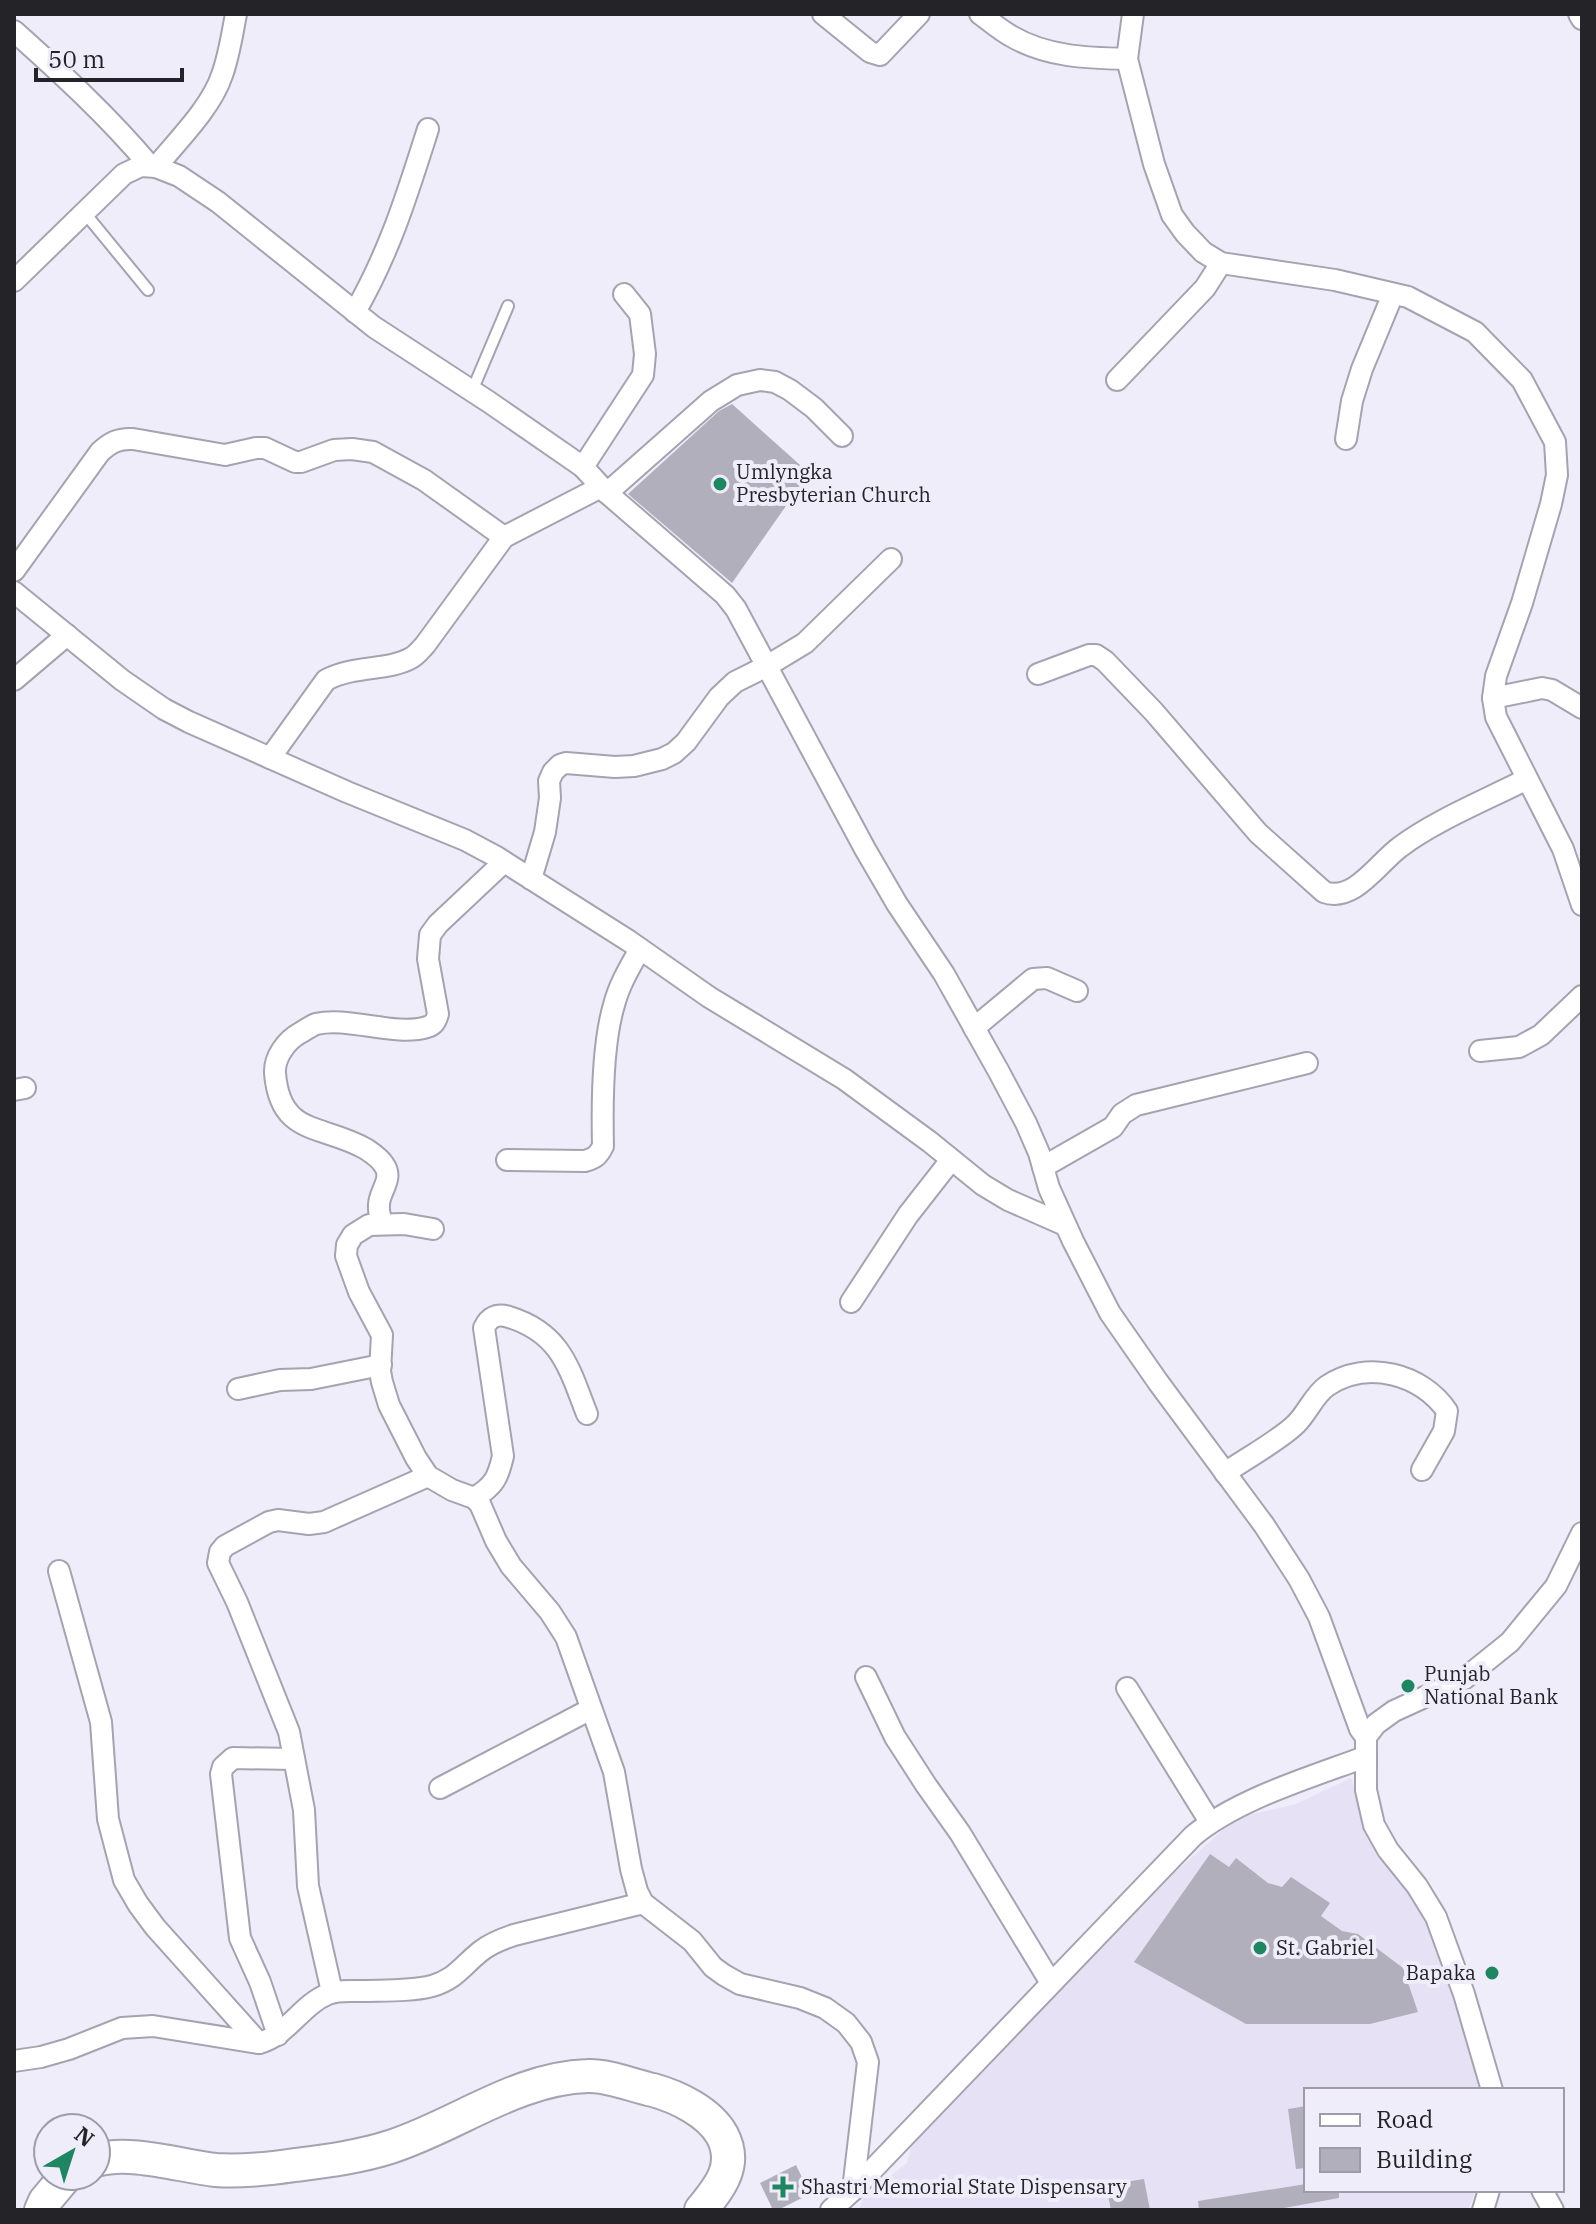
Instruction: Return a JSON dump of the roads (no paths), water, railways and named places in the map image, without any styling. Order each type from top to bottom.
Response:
[{"type":"highway","points":[[112,2157],[249,2171],[341,2159],[389,2147],[432,2131],[519,2090],[554,2080],[591,2076],[665,2093],[708,2118],[720,2132],[728,2148],[729,2162],[725,2177],[701,2210]]},
{"type":"highway","points":[[41,2210],[53,2192]]},
{"type":"street","points":[[153,166],[211,98],[222,77],[236,14]]},
{"type":"street","points":[[823,14],[870,52],[880,55],[919,14]]},
{"type":"street","points":[[980,14],[1012,37],[1048,52],[1085,58],[1127,59]]},
{"type":"street","points":[[1133,14],[1127,59],[1154,164],[1172,215],[1203,252],[1221,263],[1335,280],[1408,297],[1475,332],[1522,380],[1555,442],[1557,475],[1551,504],[1522,603],[1496,676],[1493,698],[1496,717],[1577,873],[1582,905]]},
{"type":"street","points":[[14,31],[60,71],[153,166]]},
{"type":"street","points":[[355,312],[387,251],[428,129]]},
{"type":"street","points":[[14,280],[124,174],[141,166],[153,166],[179,176],[218,202],[374,327],[583,467],[604,490],[725,595],[736,609],[865,849],[944,974],[1026,1123],[1065,1225],[1110,1313],[1264,1525],[1306,1591],[1319,1617],[1366,1747],[1366,1790],[1374,1825],[1436,1917],[1464,1994],[1491,2088]]},
{"type":"street","points":[[1117,380],[1205,288],[1221,263]]},
{"type":"street","points":[[583,467],[643,375],[645,354],[640,314],[624,294]]},
{"type":"street","points":[[1346,439],[1352,401],[1362,369],[1393,294]]},
{"type":"street","points":[[270,758],[326,680],[339,673],[402,662],[414,656],[504,537],[604,490],[711,401],[737,385],[760,380],[775,382],[814,408],[842,436]]},
{"type":"street","points":[[14,571],[100,452],[122,438],[225,455],[265,448],[295,462],[334,450],[373,452],[424,480],[504,537]]},
{"type":"street","points":[[531,879],[545,832],[549,781],[560,765],[634,766],[674,753],[735,682],[805,643],[891,559]]},
{"type":"street","points":[[14,592],[122,680],[164,709],[347,792],[465,840],[504,862],[709,997],[844,1079],[983,1185],[1008,1200],[1065,1225]]},
{"type":"street","points":[[14,680],[67,635]]},
{"type":"street","points":[[1038,674],[1089,655],[1096,655],[1105,661],[1154,712],[1258,833],[1324,892],[1333,896],[1355,888],[1400,847],[1422,832],[1527,779]]},
{"type":"street","points":[[1493,698],[1542,688],[1552,690],[1582,708]]},
{"type":"street","points":[[382,1224],[378,1204],[387,1185],[384,1163],[357,1145],[299,1122],[285,1109],[277,1092],[275,1066],[283,1049],[296,1035],[317,1024],[409,1029],[433,1025],[438,1014],[428,959],[430,935],[504,862]]},
{"type":"street","points":[[507,1160],[585,1161],[600,1153],[603,1146],[606,1056],[613,1005],[640,949]]},
{"type":"street","points":[[974,1028],[1033,979],[1047,978],[1077,991]]},
{"type":"street","points":[[1480,1051],[1519,1047],[1541,1035],[1582,996]]},
{"type":"street","points":[[1043,1167],[1113,1127],[1122,1114],[1136,1105],[1307,1063]]},
{"type":"street","points":[[851,1302],[908,1215],[951,1160]]},
{"type":"street","points":[[433,1229],[369,1225],[353,1235],[347,1245],[346,1256],[359,1292],[382,1335],[382,1382],[389,1405],[428,1476],[474,1498],[480,1504],[511,1566],[566,1637],[614,1772],[631,1869],[643,1903],[692,1941],[713,1967],[724,1975],[740,1984],[800,1998],[825,2008],[846,2023],[861,2042],[868,2062],[853,2190]]},
{"type":"street","points":[[474,1498],[487,1490],[498,1476],[503,1456],[484,1328],[490,1319],[497,1315],[526,1323],[556,1346],[566,1362],[587,1414]]},
{"type":"street","points":[[238,1389],[381,1365]]},
{"type":"street","points":[[1225,1473],[1295,1425],[1328,1385],[1374,1371],[1419,1384],[1438,1397],[1447,1411],[1444,1431],[1422,1470]]},
{"type":"street","points":[[332,1992],[308,1886],[304,1810],[289,1732],[237,1602],[218,1563],[220,1552],[225,1546],[269,1522],[324,1522],[428,1476]]},
{"type":"street","points":[[831,2210],[1193,1836],[1230,1811],[1302,1780],[1366,1747],[1376,1724],[1394,1711],[1464,1679],[1510,1642],[1556,1586],[1582,1533]]},
{"type":"street","points":[[59,1571],[101,1722],[108,1819],[124,1880],[155,1927],[268,2039]]},
{"type":"street","points":[[866,1677],[895,1737],[960,1833],[1051,1983]]},
{"type":"street","points":[[1127,1688],[1210,1822]]},
{"type":"street","points":[[440,1788],[591,1709]]},
{"type":"street","points":[[268,2039],[260,1982],[240,1938],[221,1774],[223,1767],[233,1758],[294,1759]]},
{"type":"street","points":[[14,2061],[69,2049],[122,2028],[153,2026],[268,2039],[306,2006],[332,1992],[428,1987],[448,1981],[480,1952],[514,1935],[643,1903]]},
{"type":"street","points":[[1543,2192],[1553,2210]]},
{"type":"lane","points":[[84,212],[148,290]]},
{"type":"lane","points":[[472,391],[508,306]]},
{"type":"place","name":"Umlyngka Presbyterian Church","points":[[720,484]]},
{"type":"place","name":"Punjab National Bank","points":[[1408,1686]]},
{"type":"place","name":"St. Gabriel","points":[[1260,1948]]},
{"type":"place","name":"Bapaka","points":[[1492,1973]]},
{"type":"place","name":"Shastri Memorial State Dispensary","points":[[783,2187]]}]
